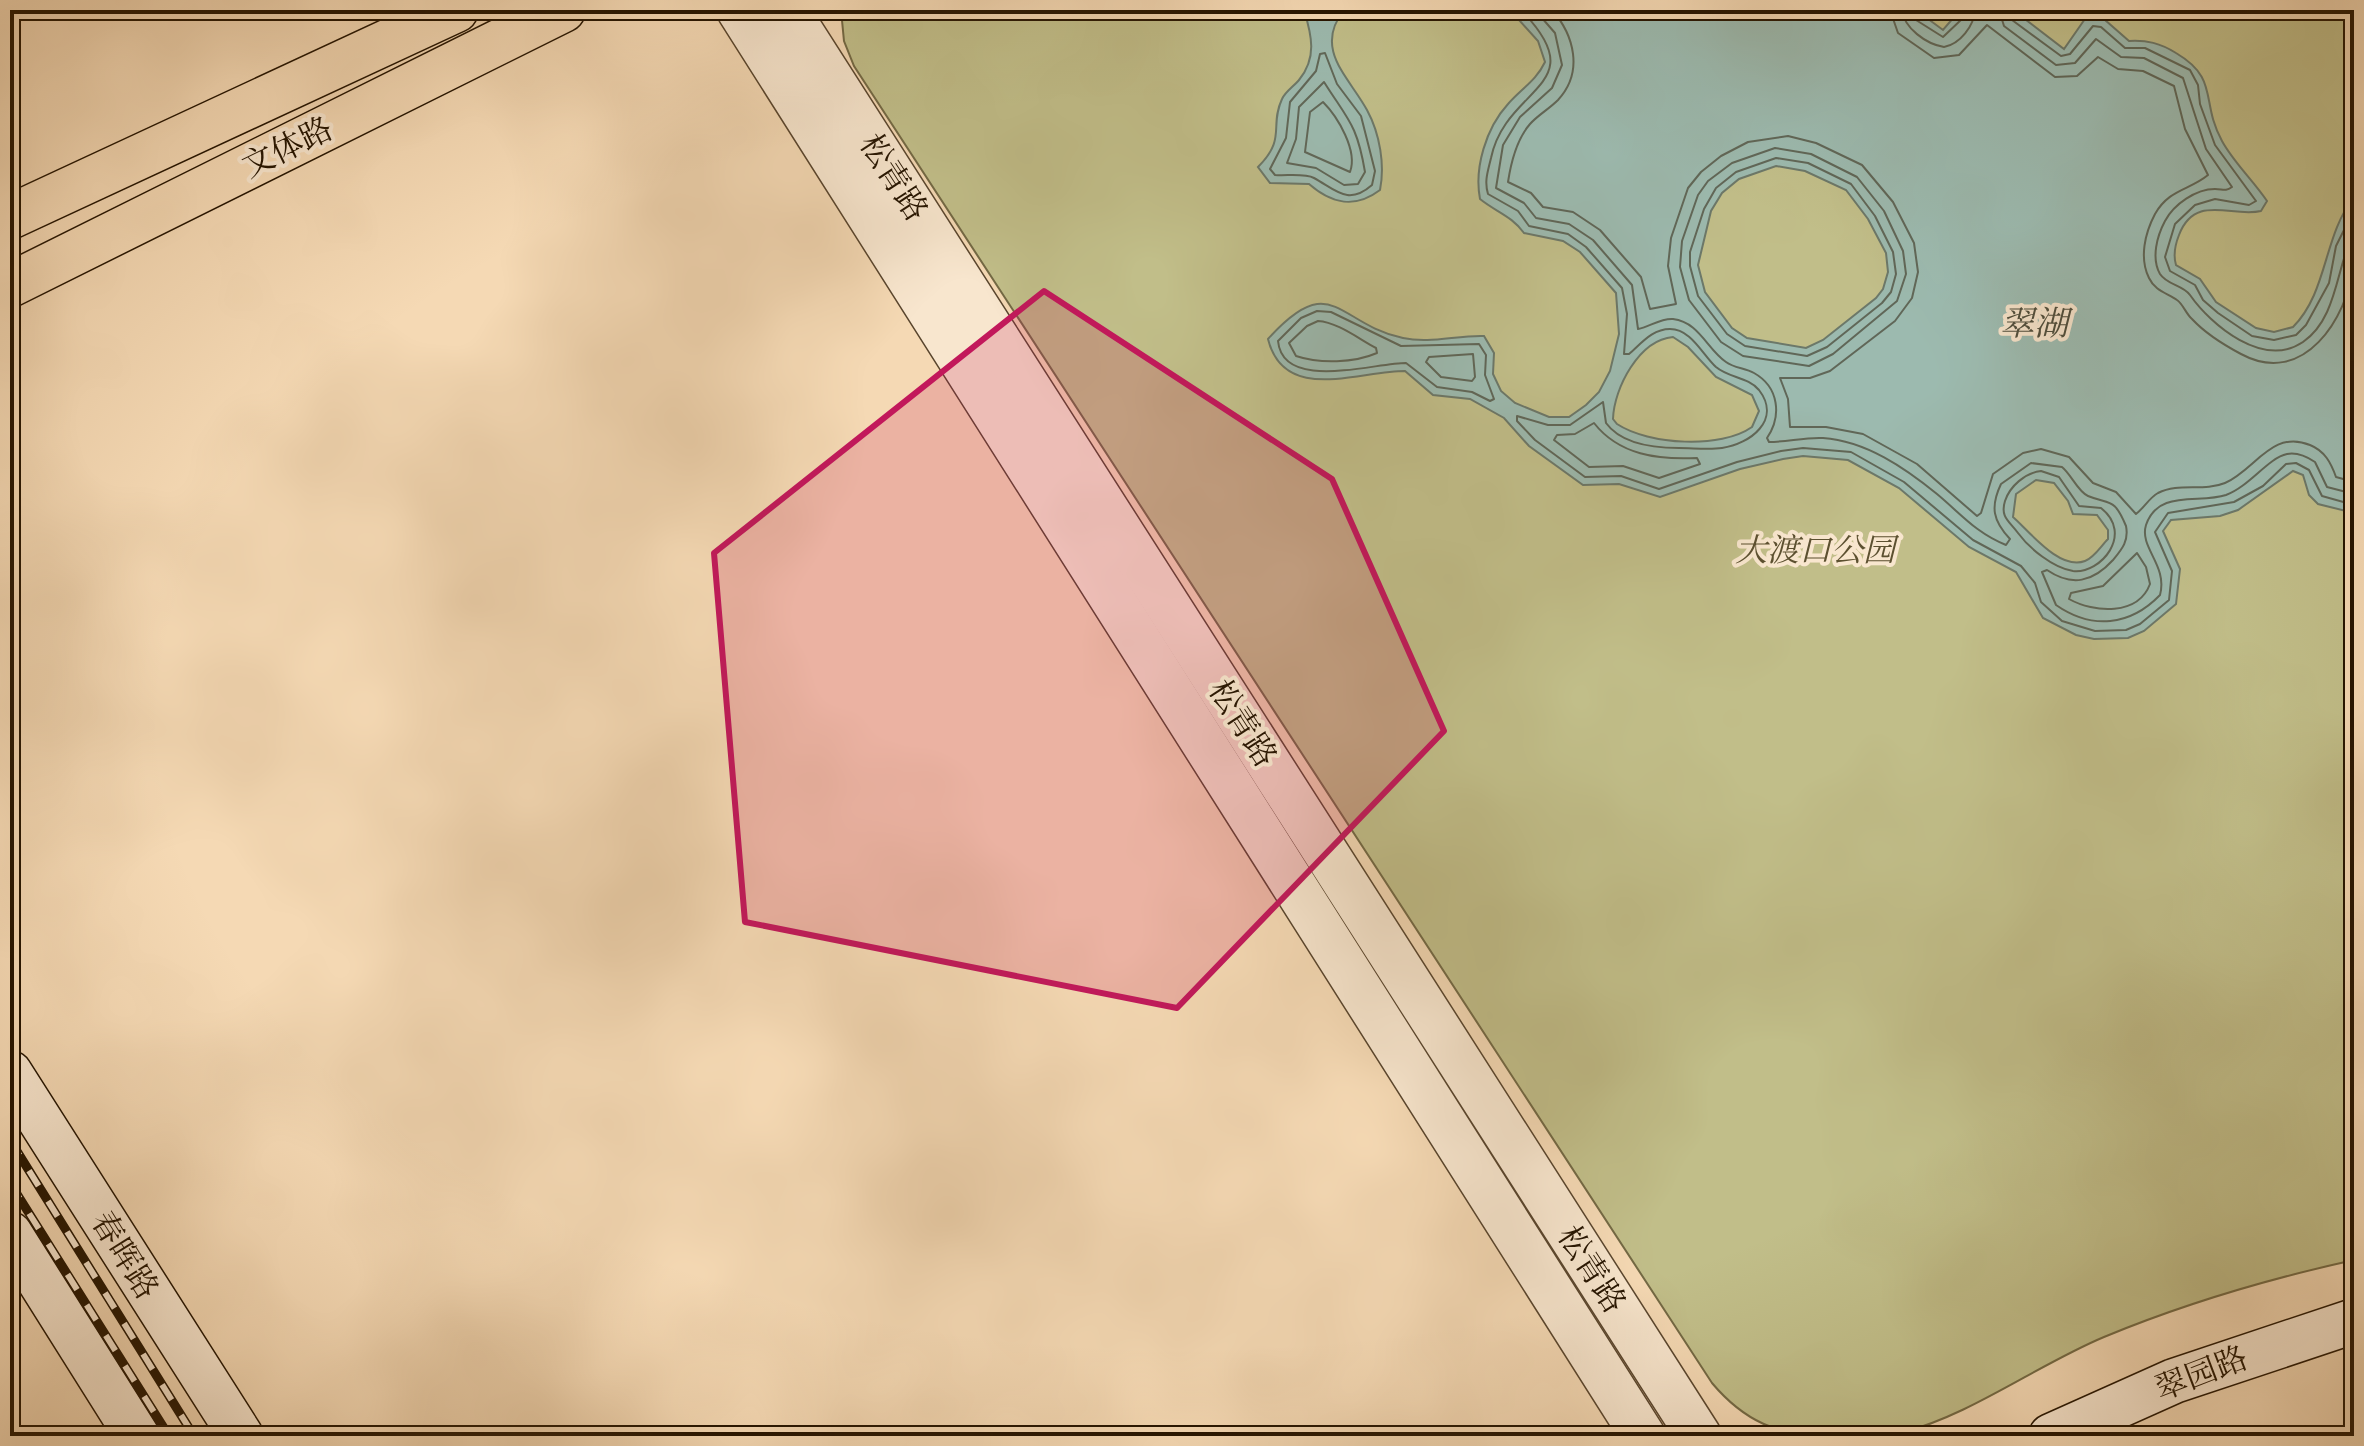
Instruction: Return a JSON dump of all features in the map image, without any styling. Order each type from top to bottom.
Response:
[{"type":"main road","name":"文体路","points":[[10,217],[456,10]]},
{"type":"main road","name":"文体路","points":[[10,285],[563,10]]},
{"type":"street","name":"松青路","points":[[739,10],[1643,1436]]},
{"type":"street","name":"松青路","points":[[787,10],[1699,1436]]},
{"type":"street","name":"春晖路","points":[[10,1073],[241,1436]]},
{"type":"street","points":[[10,1234],[137,1436]]},
{"type":"street","name":"翠园路","points":[[2051,1436],[2174,1381],[2354,1321]]},
{"type":"highlighted area","points":[[1044,291],[1332,479],[1444,731],[1177,1008],[745,922],[714,553]]},
{"type":"green space","name":"大渡口公园","points":[[841,10],[2354,10],[2354,1260],[2290,1275],[2166,1313],[2079,1348],[1953,1414],[1901,1433],[1865,1437],[1793,1433],[1763,1424],[1737,1407],[1712,1383],[854,66],[844,41]]},
{"type":"water","points":[[1304,10],[1344,10],[1335,24],[1333,50],[1371,119],[1382,160],[1380,190],[1362,200],[1335,200],[1309,184],[1270,183],[1258,167],[1275,140],[1282,99],[1305,72],[1311,55],[1311,38]]},
{"type":"water","name":"翠湖","points":[[1510,10],[1916,10],[1943,30],[1960,10],[2013,10],[2064,49],[2087,16],[2105,20],[2129,41],[2153,43],[2170,50],[2199,72],[2222,141],[2267,201],[2261,211],[2204,211],[2186,222],[2179,235],[2175,250],[2176,265],[2200,279],[2216,302],[2256,328],[2274,332],[2293,327],[2313,297],[2336,229],[2354,197],[2354,513],[2318,504],[2309,495],[2303,475],[2293,471],[2238,510],[2220,516],[2171,520],[2163,531],[2180,569],[2176,604],[2144,631],[2128,638],[2094,639],[2076,635],[2043,618],[2016,572],[1969,547],[1899,488],[1848,460],[1803,456],[1783,459],[1740,469],[1660,497],[1619,484],[1583,485],[1529,446],[1504,418],[1470,399],[1433,395],[1405,371],[1325,379],[1306,378],[1290,371],[1277,359],[1268,339],[1289,318],[1307,307],[1321,304],[1335,307],[1381,331],[1403,338],[1423,340],[1484,336],[1494,353],[1493,374],[1501,391],[1515,403],[1549,417],[1569,417],[1599,392],[1610,371],[1619,334],[1616,293],[1580,252],[1563,241],[1524,233],[1509,218],[1480,199],[1480,162],[1488,136],[1500,114],[1545,62],[1538,41]],"holes":[[[1776,166],[1805,171],[1846,190],[1868,219],[1886,253],[1888,272],[1883,289],[1876,298],[1823,340],[1806,348],[1747,338],[1732,328],[1705,292],[1698,265],[1711,211],[1722,193],[1739,179]],[[1673,337],[1688,347],[1716,377],[1752,395],[1759,411],[1752,427],[1722,439],[1685,442],[1647,436],[1617,424],[1613,419],[1614,407],[1623,380],[1639,356],[1661,340]],[[2036,480],[2054,483],[2068,501],[2073,514],[2097,515],[2108,530],[2108,539],[2085,561],[2075,563],[2065,560],[2046,548],[2013,517],[2016,494]]]},
{"type":"railway","points":[[10,1140],[194,1436]]},
{"type":"railway","points":[[10,1183],[169,1436]]}]
